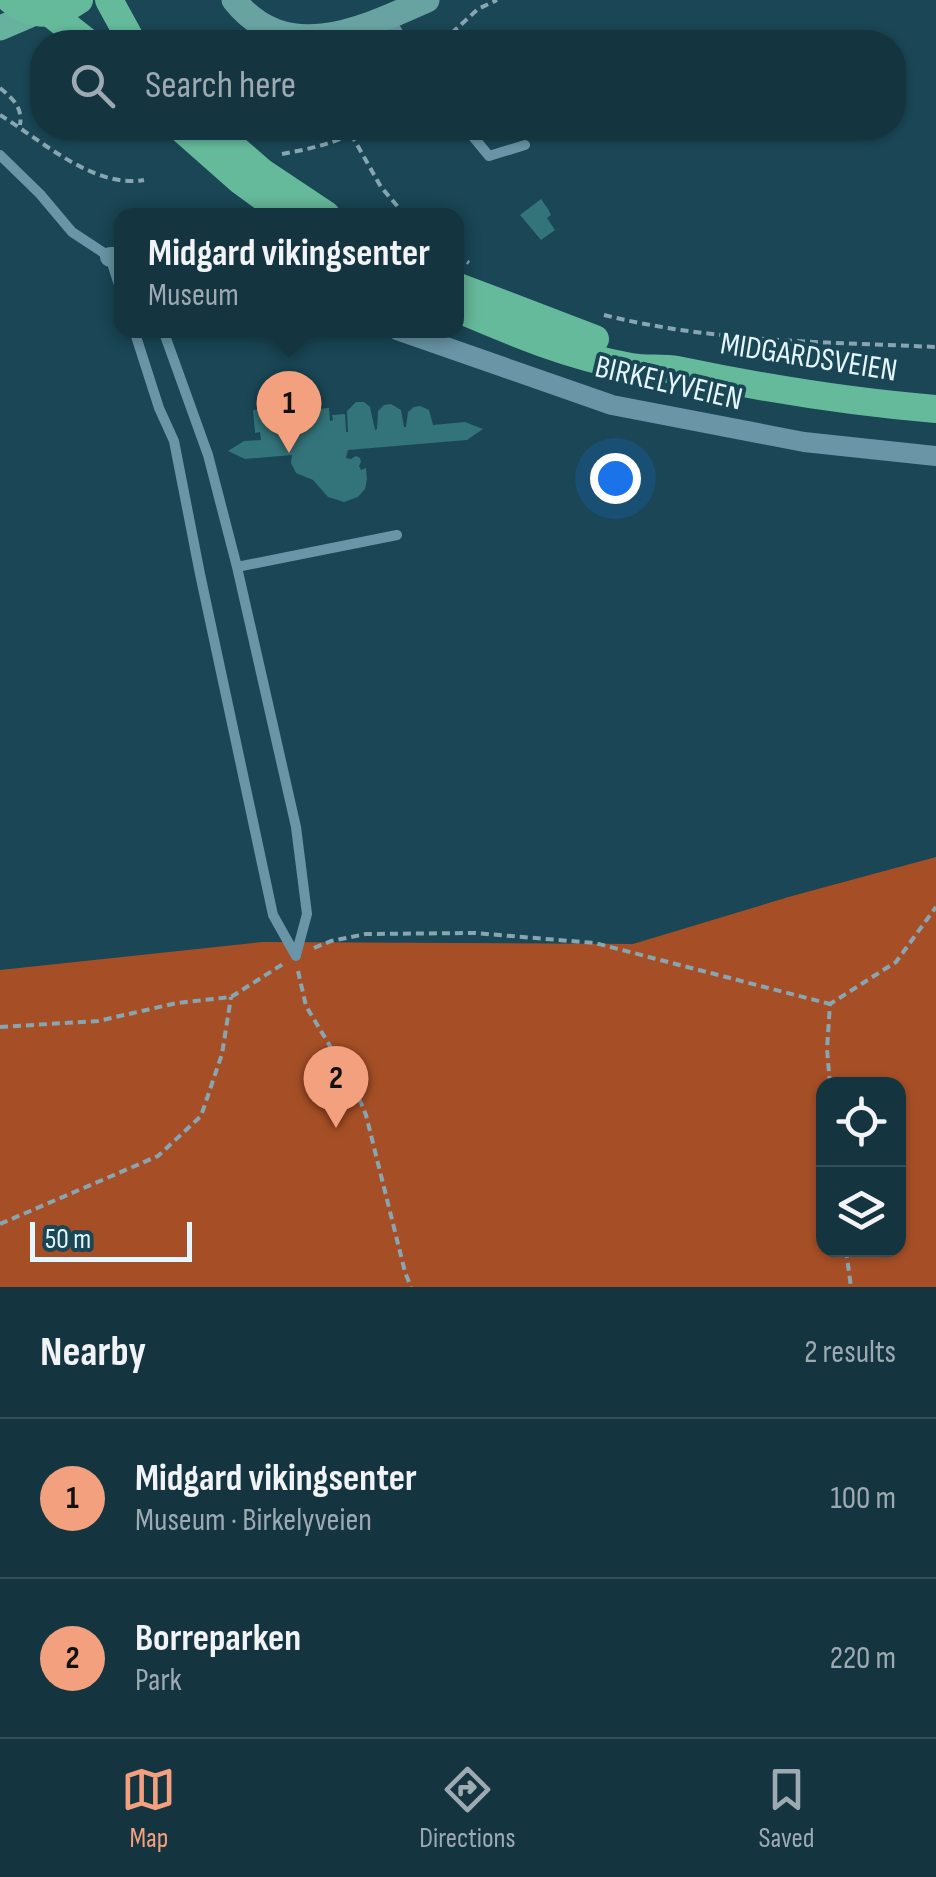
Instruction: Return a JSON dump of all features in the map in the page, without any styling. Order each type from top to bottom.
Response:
[{"type":"highway","points":[[32,9],[65,10],[79,0]]},
{"type":"highway","points":[[109,0],[125,30]]},
{"type":"highway","points":[[32,9],[66,30]]},
{"type":"highway","points":[[194,140],[277,208]]},
{"type":"highway","points":[[224,140],[314,208]]},
{"type":"highway","name":"MIDGARDSVEIEN","points":[[464,275],[575,332],[671,368],[805,394],[936,409]]},
{"type":"highway","name":"MIDGARDSVEIEN","points":[[464,311],[594,358],[634,368],[671,368]]},
{"type":"main road","points":[[234,0],[248,16],[275,30]]},
{"type":"main road","points":[[354,30],[428,0]]},
{"type":"main road","points":[[0,28],[32,9]]},
{"type":"street","name":"BIRKELYVEIEN","points":[[420,338],[612,405],[804,442],[936,456]]},
{"type":"lane","points":[[388,18],[396,30]]},
{"type":"lane","points":[[475,140],[488,156],[524,145]]},
{"type":"lane","points":[[0,155],[72,232],[114,256]]},
{"type":"lane","points":[[137,338],[174,441],[273,915],[296,956]]},
{"type":"lane","points":[[166,338],[208,455],[296,827],[307,914],[296,956]]},
{"type":"lane","points":[[237,567],[397,535]]},
{"type":"path","points":[[456,30],[496,0]]},
{"type":"path","points":[[0,88],[15,100],[20,127]]},
{"type":"path","points":[[0,116],[30,134]]},
{"type":"path","points":[[38,140],[60,156],[112,180],[144,180]]},
{"type":"path","points":[[271,156],[334,140]]},
{"type":"path","points":[[354,140],[381,188],[398,208]]},
{"type":"path","points":[[596,313],[691,332],[936,347]]},
{"type":"path","points":[[0,1026],[98,1021],[177,1003],[232,997],[296,956],[331,941],[366,934],[476,933],[594,943],[830,1004],[896,962],[936,907]]},
{"type":"path","points":[[296,956],[306,1006],[354,1086],[366,1116],[411,1287]]},
{"type":"path","points":[[0,1224],[158,1156],[200,1116],[222,1054],[232,997]]},
{"type":"path","points":[[829,1077],[830,1004]]},
{"type":"path","points":[[847,1257],[850,1287]]},
{"type":"shaded area","points":[[936,857],[936,1287],[0,1287],[0,970],[262,942],[633,944]]},
{"type":"building","points":[[541,199],[555,230],[541,240],[520,215]]},
{"type":"building","points":[[356,402],[370,407],[375,430],[378,411],[391,404],[401,410],[404,427],[408,412],[420,406],[429,410],[433,425],[465,422],[483,429],[467,440],[348,450],[346,458],[360,458],[359,466],[361,470],[366,468],[367,479],[358,497],[344,502],[328,497],[313,480],[296,473],[292,455],[245,459],[228,451],[244,441],[261,440],[260,432],[255,433],[253,410],[270,408],[271,413],[329,408],[330,421],[332,415],[345,414],[348,432],[347,411]]},
{"type":"place","name":"Midgard vikingsenter","points":[[289,453]]},
{"type":"place","name":"Borreparken","points":[[336,1128]]}]
